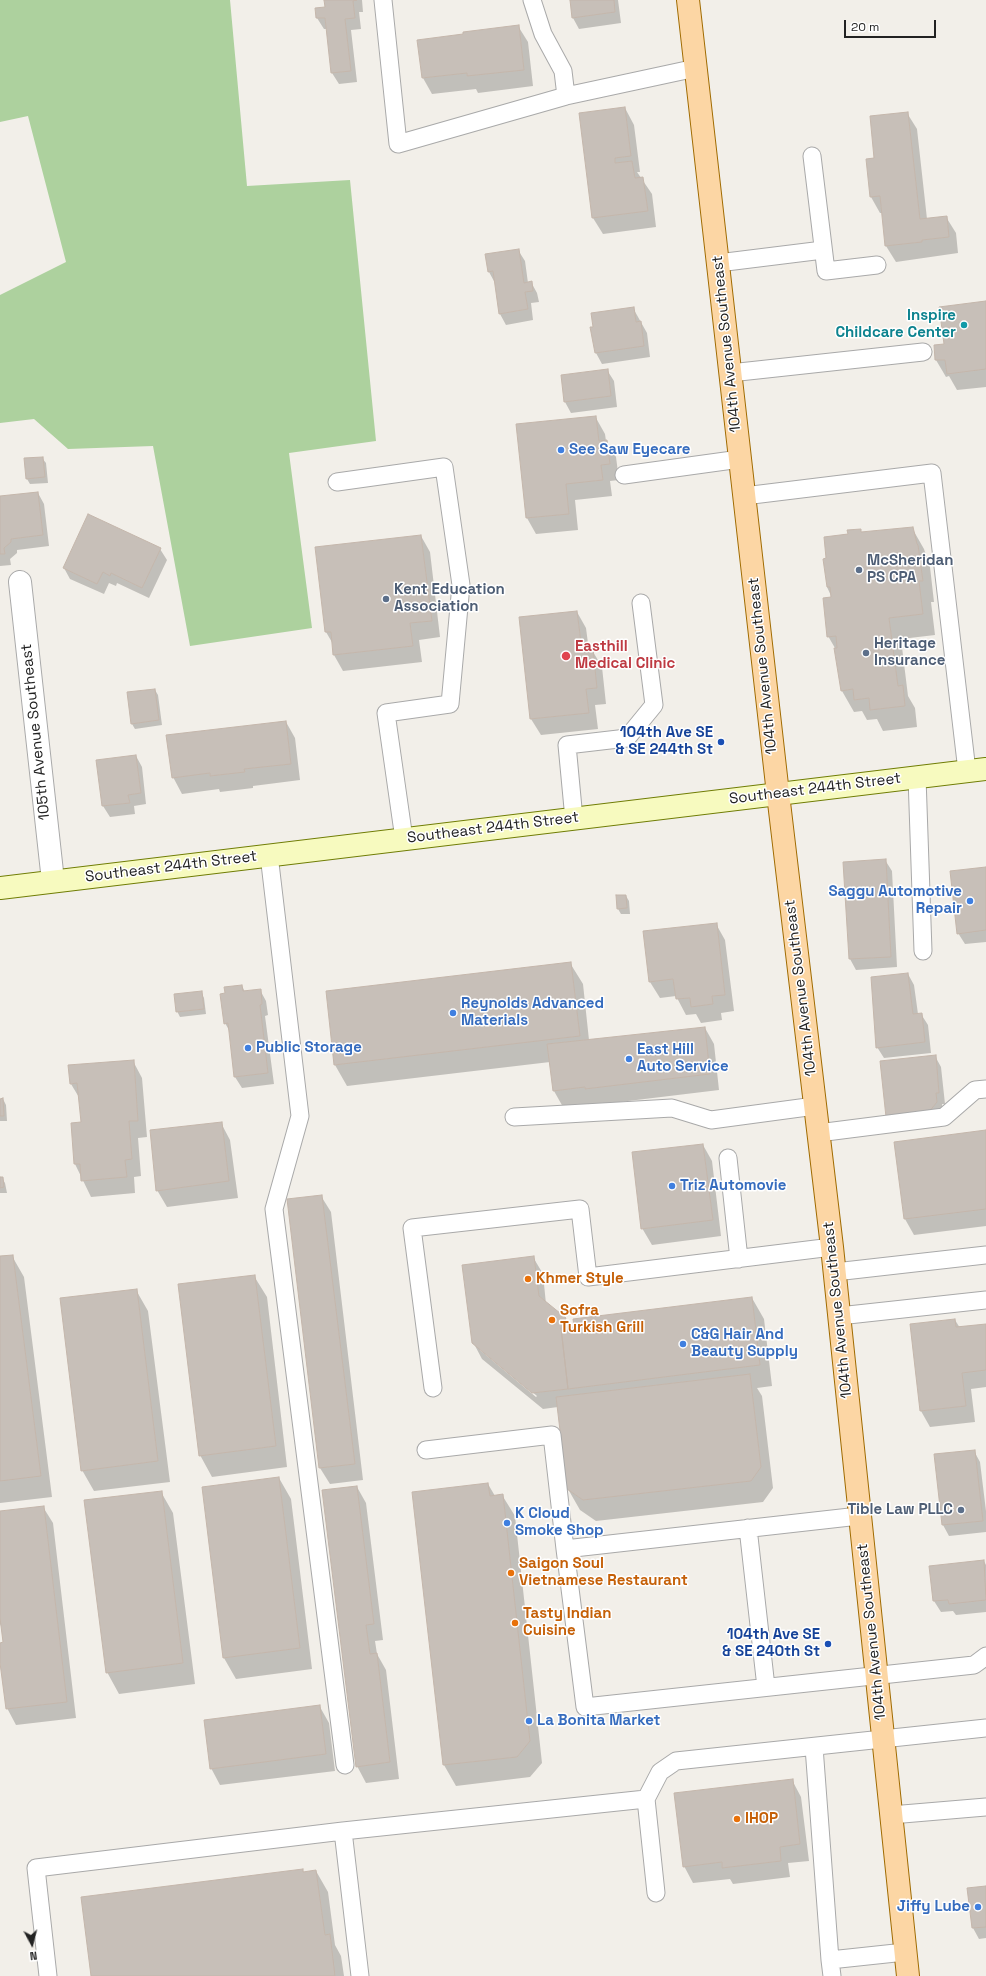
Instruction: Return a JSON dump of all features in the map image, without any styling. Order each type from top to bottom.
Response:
[{"type":"main road","name":"104th Avenue Southeast","points":[[688,0],[778,794],[835,1272],[859,1516],[908,1976]]},
{"type":"street","name":"105th Avenue Southeast","points":[[20,582],[53,881]]},
{"type":"street","name":"Southeast 244th Street","points":[[0,888],[977,770]]},
{"type":"lane","points":[[383,0],[398,144],[566,96],[696,68]]},
{"type":"lane","points":[[532,0],[543,34],[563,71],[566,96]]},
{"type":"lane","points":[[812,156],[826,271],[878,265]]},
{"type":"lane","points":[[718,263],[823,250]]},
{"type":"lane","points":[[730,373],[923,352]]},
{"type":"lane","points":[[624,474],[740,459]]},
{"type":"lane","points":[[337,482],[444,467],[461,585],[450,704],[386,713],[404,839]]},
{"type":"lane","points":[[744,496],[932,473],[977,770]]},
{"type":"lane","points":[[574,819],[567,745],[627,738],[654,705],[641,603]]},
{"type":"lane","points":[[917,777],[923,951]]},
{"type":"lane","points":[[269,855],[300,1116],[274,1209],[345,1765]]},
{"type":"lane","points":[[818,1133],[944,1117],[975,1090],[986,1089]]},
{"type":"lane","points":[[514,1117],[672,1108],[711,1120],[815,1106]]},
{"type":"lane","points":[[728,1158],[739,1259]]},
{"type":"lane","points":[[433,1388],[412,1228],[580,1208],[588,1277],[832,1247]]},
{"type":"lane","points":[[835,1272],[986,1255]]},
{"type":"lane","points":[[839,1316],[986,1300]]},
{"type":"lane","points":[[426,1450],[552,1435],[585,1707],[974,1665],[986,1656]]},
{"type":"lane","points":[[565,1549],[859,1516]]},
{"type":"lane","points":[[748,1528],[766,1687]]},
{"type":"lane","points":[[656,1893],[646,1799],[660,1772],[676,1761],[986,1728]]},
{"type":"lane","points":[[814,1747],[831,1968],[905,1952]]},
{"type":"lane","points":[[48,1976],[36,1868],[343,1831],[646,1799]]},
{"type":"lane","points":[[891,1815],[986,1807]]},
{"type":"lane","points":[[343,1831],[360,1976]]},
{"type":"green space","points":[[0,0],[230,0],[247,186],[350,180],[376,441],[289,453],[312,628],[190,646],[153,446],[68,449],[34,419],[0,423],[0,295],[66,262],[28,116],[0,122]]},
{"type":"building","points":[[324,0],[357,0],[353,1],[355,18],[345,19],[351,71],[331,73],[325,18],[316,18],[315,8],[325,7]]},
{"type":"building","points":[[570,0],[614,0],[615,12],[572,18]]},
{"type":"building","points":[[519,25],[524,70],[467,76],[467,73],[422,78],[417,40],[463,34],[463,32]]},
{"type":"building","points":[[625,107],[631,156],[615,158],[615,163],[632,161],[635,178],[643,177],[648,211],[592,218],[579,113]]},
{"type":"building","points":[[908,112],[920,219],[947,216],[949,237],[885,246],[880,196],[870,197],[866,159],[874,158],[870,116]]},
{"type":"building","points":[[519,249],[524,283],[532,281],[533,291],[525,292],[528,309],[499,314],[493,271],[488,272],[485,254]]},
{"type":"building","name":"Inspire Childcare Center","points":[[986,301],[986,369],[947,374],[945,360],[935,360],[934,345],[944,344],[939,307]]},
{"type":"building","points":[[634,307],[636,322],[641,321],[644,346],[595,353],[590,327],[593,327],[591,313]]},
{"type":"building","points":[[608,369],[611,396],[564,402],[561,375]]},
{"type":"building","points":[[596,416],[599,441],[607,440],[610,464],[601,465],[603,480],[566,484],[569,514],[526,518],[516,424]]},
{"type":"building","points":[[43,457],[45,477],[26,479],[24,458]]},
{"type":"building","points":[[38,492],[43,535],[11,539],[11,542],[4,548],[5,554],[0,554],[0,496]]},
{"type":"building","points":[[88,514],[161,548],[142,588],[111,573],[110,576],[103,572],[97,584],[63,568]]},
{"type":"building","points":[[913,527],[918,545],[923,581],[919,581],[923,614],[889,618],[898,686],[903,685],[905,706],[870,710],[869,698],[854,700],[853,689],[841,691],[834,648],[837,648],[836,636],[827,637],[823,598],[831,597],[830,587],[827,587],[823,559],[826,558],[824,537],[848,534],[847,530],[861,529],[861,532]]},
{"type":"building","points":[[421,535],[432,621],[410,623],[413,646],[333,655],[331,632],[325,632],[315,547]]},
{"type":"building","points":[[577,611],[582,650],[593,649],[597,688],[586,689],[589,713],[530,719],[519,617]]},
{"type":"building","points":[[155,689],[159,720],[131,724],[127,692]]},
{"type":"building","points":[[286,721],[291,764],[244,769],[245,772],[210,776],[210,773],[172,778],[166,735]]},
{"type":"building","points":[[136,755],[141,793],[128,795],[130,803],[102,806],[96,760]]},
{"type":"building","points":[[886,859],[891,957],[849,959],[843,862]]},
{"type":"building","name":"Saggu Automotive Repair","points":[[986,867],[986,930],[957,934],[950,871]]},
{"type":"building","points":[[616,895],[626,895],[627,908],[617,909]]},
{"type":"building","points":[[717,923],[725,995],[712,996],[713,1004],[691,1007],[690,998],[676,999],[673,979],[649,982],[643,931]]},
{"type":"building","name":"Reynolds Advanced Materials","points":[[571,962],[580,1036],[334,1065],[326,991]]},
{"type":"building","points":[[908,973],[913,1014],[922,1013],[925,1042],[876,1048],[871,977]]},
{"type":"building","name":"Public Storage","points":[[242,985],[243,991],[261,989],[262,1004],[260,1005],[268,1073],[234,1077],[228,1023],[224,1024],[220,994],[225,993],[224,987]]},
{"type":"building","points":[[202,991],[204,1009],[176,1012],[174,994]]},
{"type":"building","name":"East Hill Auto Service","points":[[705,1027],[710,1074],[585,1089],[585,1087],[553,1091],[547,1044]]},
{"type":"building","points":[[936,1055],[939,1093],[936,1093],[937,1102],[928,1113],[886,1117],[880,1061]]},
{"type":"building","points":[[134,1060],[138,1121],[129,1121],[132,1159],[125,1160],[127,1177],[81,1181],[80,1164],[74,1164],[71,1123],[81,1122],[77,1083],[70,1084],[68,1065]]},
{"type":"building","points":[[3,1098],[4,1116],[0,1116],[0,1099]]},
{"type":"building","points":[[222,1122],[229,1181],[156,1191],[150,1130]]},
{"type":"building","points":[[986,1130],[986,1209],[904,1219],[894,1142]]},
{"type":"building","name":"Triz Automovie","points":[[703,1144],[713,1220],[641,1229],[632,1152]]},
{"type":"building","points":[[0,1177],[3,1177],[4,1187],[0,1188]]},
{"type":"building","points":[[322,1195],[355,1464],[319,1468],[287,1199]]},
{"type":"building","points":[[13,1255],[41,1476],[0,1481],[0,1256]]},
{"type":"building","points":[[534,1256],[539,1296],[566,1318],[561,1328],[568,1389],[532,1393],[472,1343],[462,1265]]},
{"type":"building","points":[[255,1275],[276,1446],[199,1456],[178,1284]]},
{"type":"building","points":[[137,1289],[158,1461],[81,1471],[60,1298]]},
{"type":"building","points":[[752,1297],[760,1365],[568,1389],[561,1328],[574,1327],[573,1319]]},
{"type":"building","points":[[955,1319],[956,1327],[986,1324],[986,1370],[962,1373],[966,1406],[920,1411],[910,1324]]},
{"type":"building","points":[[750,1374],[761,1467],[751,1481],[583,1500],[567,1489],[556,1397]]},
{"type":"building","points":[[975,1450],[983,1521],[942,1525],[934,1454]]},
{"type":"building","points":[[279,1477],[300,1648],[223,1658],[202,1487]]},
{"type":"building","points":[[488,1483],[490,1496],[503,1494],[530,1741],[517,1757],[443,1765],[412,1492]]},
{"type":"building","points":[[357,1486],[374,1624],[366,1625],[370,1654],[377,1653],[390,1762],[356,1767],[322,1490]]},
{"type":"building","points":[[162,1491],[183,1663],[106,1673],[84,1500]]},
{"type":"building","points":[[44,1506],[67,1702],[6,1709],[0,1663],[0,1643],[3,1642],[0,1618],[0,1511]]},
{"type":"building","points":[[984,1560],[986,1600],[949,1604],[948,1600],[933,1601],[929,1566]]},
{"type":"building","points":[[320,1705],[326,1754],[210,1769],[204,1720]]},
{"type":"building","name":"IHOP","points":[[793,1779],[800,1844],[780,1847],[781,1861],[722,1868],[722,1862],[683,1867],[674,1793]]},
{"type":"building","points":[[303,1869],[303,1872],[316,1870],[325,1935],[330,1934],[335,1976],[91,1976],[81,1897]]},
{"type":"building","name":"Jiffy Lube","points":[[986,1886],[986,1927],[972,1928],[967,1888]]},
{"type":"place","name":"Inspire Childcare Center","points":[[964,325]]},
{"type":"place","name":"See Saw Eyecare","points":[[561,450]]},
{"type":"place","name":"McSheridan PS CPA","points":[[859,570]]},
{"type":"place","name":"Kent Education Association","points":[[386,599]]},
{"type":"place","name":"Heritage Insurance","points":[[866,653]]},
{"type":"place","name":"Easthill Medical Clinic","points":[[566,656]]},
{"type":"place","name":"104th Ave SE & SE 244th St","points":[[721,742]]},
{"type":"place","name":"Saggu Automotive Repair","points":[[970,901]]},
{"type":"place","name":"Reynolds Advanced Materials","points":[[453,1013]]},
{"type":"place","name":"Public Storage","points":[[248,1048]]},
{"type":"place","name":"East Hill Auto Service","points":[[629,1059]]},
{"type":"place","name":"Triz Automovie","points":[[672,1186]]},
{"type":"place","name":"Khmer Style","points":[[528,1279]]},
{"type":"place","name":"Sofra Turkish Grill","points":[[552,1320]]},
{"type":"place","name":"C&G Hair And Beauty Supply","points":[[683,1344]]},
{"type":"place","name":"Tible Law PLLC","points":[[961,1510]]},
{"type":"place","name":"K Cloud Smoke Shop","points":[[507,1523]]},
{"type":"place","name":"Saigon Soul Vietnamese Restaurant","points":[[511,1573]]},
{"type":"place","name":"Tasty Indian Cuisine","points":[[515,1623]]},
{"type":"place","name":"104th Ave SE & SE 240th St","points":[[828,1644]]},
{"type":"place","name":"La Bonita Market","points":[[529,1721]]},
{"type":"place","name":"IHOP","points":[[737,1819]]},
{"type":"place","name":"Jiffy Lube","points":[[978,1907]]}]
